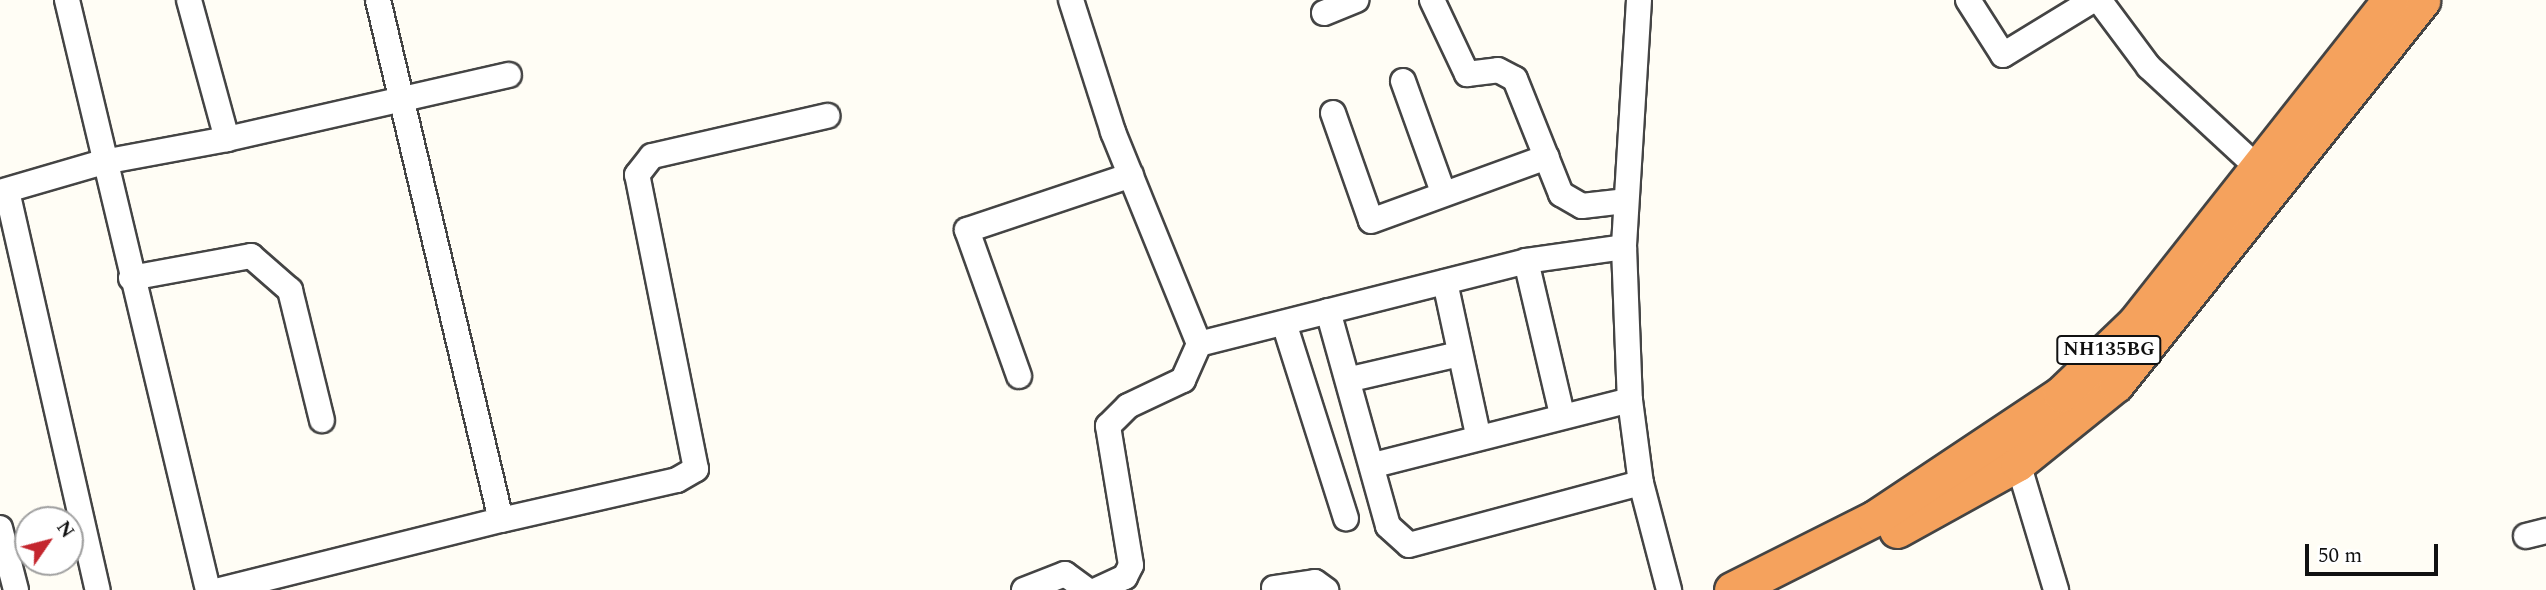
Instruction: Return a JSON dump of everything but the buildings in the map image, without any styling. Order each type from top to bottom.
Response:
[{"type":"highway","name":"NH135BG","points":[[1732,590],[1875,518],[2061,394],[2136,323],[2390,0]]},
{"type":"highway","name":"NH135BG","points":[[1779,590],[2018,463],[2116,384],[2157,339],[2422,0]]},
{"type":"street","points":[[66,0],[208,590]]},
{"type":"street","points":[[189,0],[227,139]]},
{"type":"street","points":[[378,0],[501,520]]},
{"type":"street","points":[[1071,0],[1131,175],[1199,344],[1183,380],[1128,406],[1108,426],[1131,565],[1125,577],[1097,590]]},
{"type":"street","points":[[1324,13],[1356,0]]},
{"type":"street","points":[[1432,0],[1467,74],[1498,70],[1515,79],[1557,187],[1575,205],[1625,201]]},
{"type":"street","points":[[1639,0],[1625,201],[1624,247],[1630,400],[1641,483],[1669,590]]},
{"type":"street","points":[[1968,0],[2003,55],[2093,0]]},
{"type":"street","points":[[2099,0],[2149,67],[2257,167]]},
{"type":"street","points":[[98,590],[3,191],[103,162],[403,103],[509,75]]},
{"type":"street","points":[[1402,81],[1444,192]]},
{"type":"street","points":[[1333,113],[1371,221],[1444,192],[1547,157]]},
{"type":"street","points":[[220,590],[501,520],[677,480],[696,469],[637,175],[652,156],[827,116]]},
{"type":"street","points":[[1019,376],[967,230],[1131,175]]},
{"type":"street","points":[[1199,344],[1526,261],[1624,247]]},
{"type":"street","points":[[131,278],[251,256],[290,290],[322,420]]},
{"type":"street","points":[[1526,261],[1562,415]]},
{"type":"street","points":[[1445,282],[1478,435]]},
{"type":"street","points":[[1328,311],[1351,379],[1388,526],[1409,545],[1641,483]]},
{"type":"street","points":[[1284,323],[1346,518]]},
{"type":"street","points":[[1351,379],[1459,354]]},
{"type":"street","points":[[1374,465],[1478,435],[1630,400]]},
{"type":"street","points":[[2018,463],[2056,590]]},
{"type":"street","points":[[0,528],[16,590]]},
{"type":"street","points":[[1024,590],[1065,574],[1087,590]]},
{"type":"street","points":[[1274,588],[1315,582],[1326,590]]}]
